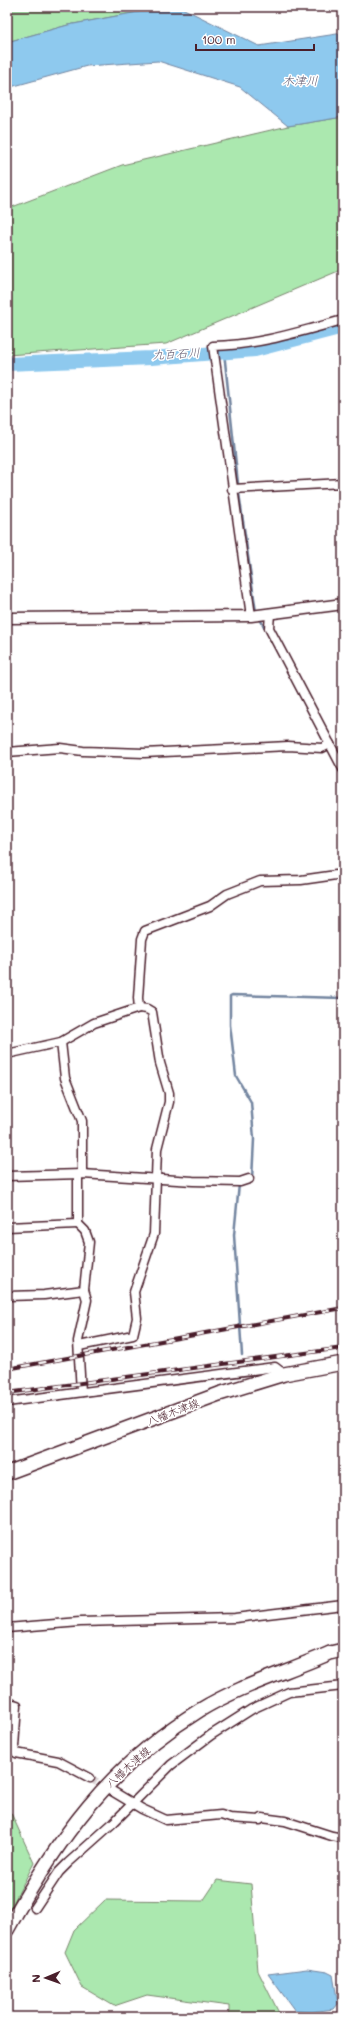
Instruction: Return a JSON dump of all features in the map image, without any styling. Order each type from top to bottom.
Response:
[{"type":"main road","name":"八幡木津線","points":[[7,1473],[220,1394],[284,1374],[343,1362]]},
{"type":"main road","name":"八幡木津線","points":[[7,1930],[51,1854],[98,1794],[119,1773],[147,1749],[200,1710],[239,1690],[343,1650]]},
{"type":"main road","name":"八幡木津線","points":[[302,1665],[343,1655]]},
{"type":"street","points":[[251,616],[213,346],[242,345],[267,341],[343,320]]},
{"type":"street","points":[[233,489],[343,483]]},
{"type":"street","points":[[7,618],[251,616],[343,604]]},
{"type":"street","points":[[270,613],[269,628],[343,769]]},
{"type":"street","points":[[7,752],[60,748],[83,752],[144,753],[288,746],[322,748],[330,744]]},
{"type":"street","points":[[139,1008],[138,990],[142,939],[145,931],[210,906],[228,894],[260,881],[301,880],[343,874]]},
{"type":"street","points":[[7,1054],[61,1042],[94,1023],[139,1008],[148,1009],[152,1012],[160,1063],[169,1093],[169,1102],[157,1149],[154,1234],[136,1286],[135,1330],[133,1335],[79,1346]]},
{"type":"street","points":[[61,1042],[65,1078],[82,1121],[78,1224],[85,1231],[89,1242],[84,1290],[87,1300],[85,1318],[78,1341],[81,1392]]},
{"type":"street","points":[[7,1176],[80,1174],[155,1180],[240,1182],[249,1179]]},
{"type":"street","points":[[7,1227],[78,1224]]},
{"type":"street","points":[[7,1296],[44,1295],[84,1290]]},
{"type":"street","points":[[7,1402],[275,1367],[284,1374]]},
{"type":"street","points":[[7,1628],[80,1622],[235,1618],[343,1605]]},
{"type":"street","points":[[35,1908],[59,1872],[133,1804],[171,1765],[228,1724],[252,1709],[289,1692],[343,1686]]},
{"type":"street","points":[[7,1702],[17,1705],[14,1747],[16,1753],[58,1762],[90,1778]]},
{"type":"street","points":[[112,1791],[133,1804],[166,1820],[221,1815],[244,1820],[260,1820],[262,1818],[285,1821],[343,1838]]},
{"type":"green space","points":[[7,7],[165,7],[68,25],[7,42]]},
{"type":"green space","points":[[343,117],[343,269],[166,344],[7,355],[7,209],[122,165],[288,126]]},
{"type":"green space","points":[[7,1811],[11,1813],[34,1863],[7,1915]]},
{"type":"green space","points":[[217,1880],[251,1884],[258,1971],[281,2017],[229,2017],[229,2006],[147,1995],[114,2006],[82,1987],[65,1952],[74,1930],[105,1900],[203,1901]]},
{"type":"water","name":"木津川","points":[[165,7],[180,7],[259,46],[343,33],[343,117],[288,126],[240,87],[158,61],[87,66],[7,88],[7,42],[68,25]]},
{"type":"water","points":[[307,1969],[327,1972],[333,1975],[338,2004],[334,2009],[311,2012],[295,2011],[268,1974]]},
{"type":"waterway","name":"九百石川","points":[[7,364],[151,358],[255,350],[343,327]]},
{"type":"waterway","points":[[224,352],[239,493],[256,612]]},
{"type":"waterway","points":[[259,617],[325,743]]},
{"type":"waterway","points":[[339,769],[343,778]]},
{"type":"waterway","points":[[252,1179],[254,1139],[251,1102],[236,1076],[230,1025],[230,996],[343,998]]},
{"type":"waterway","points":[[239,1184],[234,1235],[242,1355]]},
{"type":"tunnel","points":[[90,1778],[108,1789]]},
{"type":"railway","points":[[7,1369],[343,1308]]},
{"type":"railway","points":[[7,1393],[343,1348]]}]
